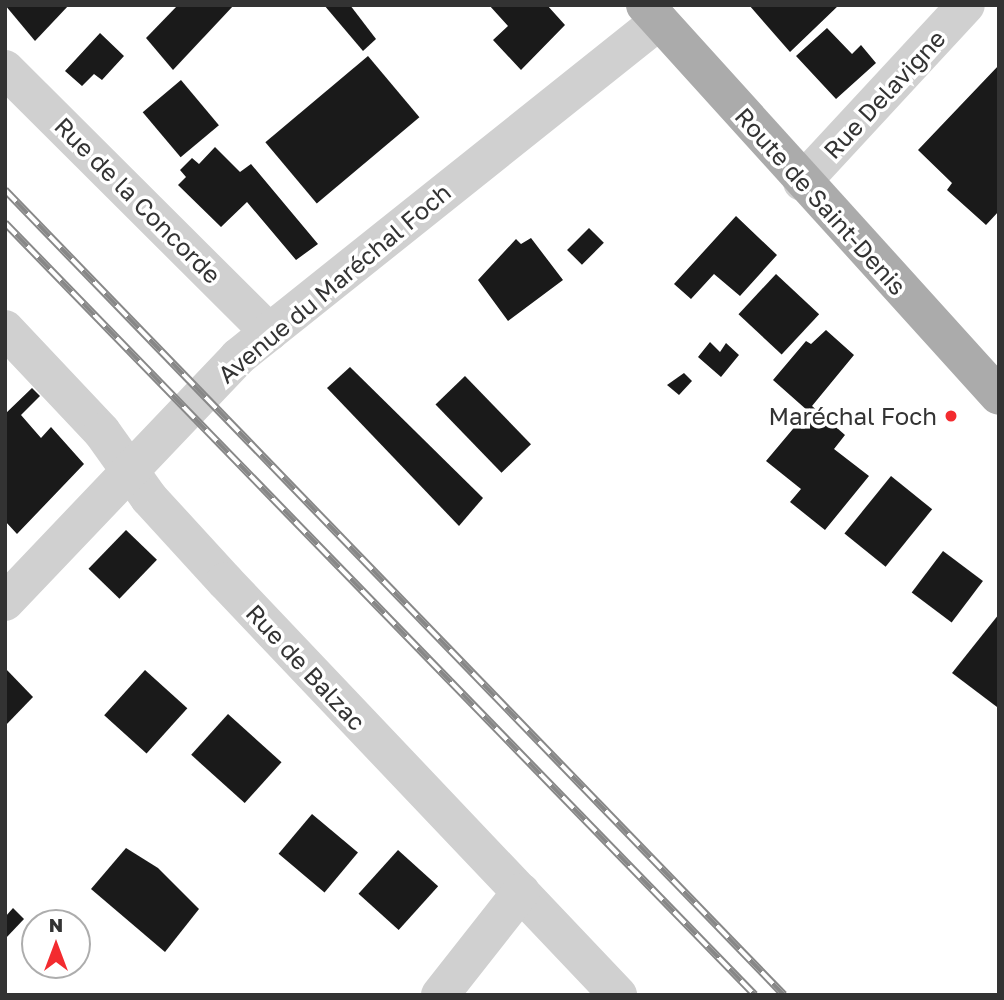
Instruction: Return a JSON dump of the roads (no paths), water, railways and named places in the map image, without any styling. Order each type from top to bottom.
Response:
[{"type":"main road","name":"Route de Saint-Denis","points":[[652,13],[802,182],[999,396]]},
{"type":"street","name":"Rue Delavigne","points":[[802,182],[966,5]]},
{"type":"street","name":"Avenue du Maréchal Foch","points":[[5,602],[269,332],[652,13]]},
{"type":"street","name":"Rue de la Concorde","points":[[5,69],[269,332]]},
{"type":"street","name":"Rue de Balzac","points":[[5,328],[102,432],[130,474],[618,995]]},
{"type":"street","points":[[440,995],[521,892]]},
{"type":"railway","points":[[5,190],[784,995]]},
{"type":"railway","points":[[5,223],[755,995]]},
{"type":"place","name":"Maréchal Foch","points":[[951,416]]}]
